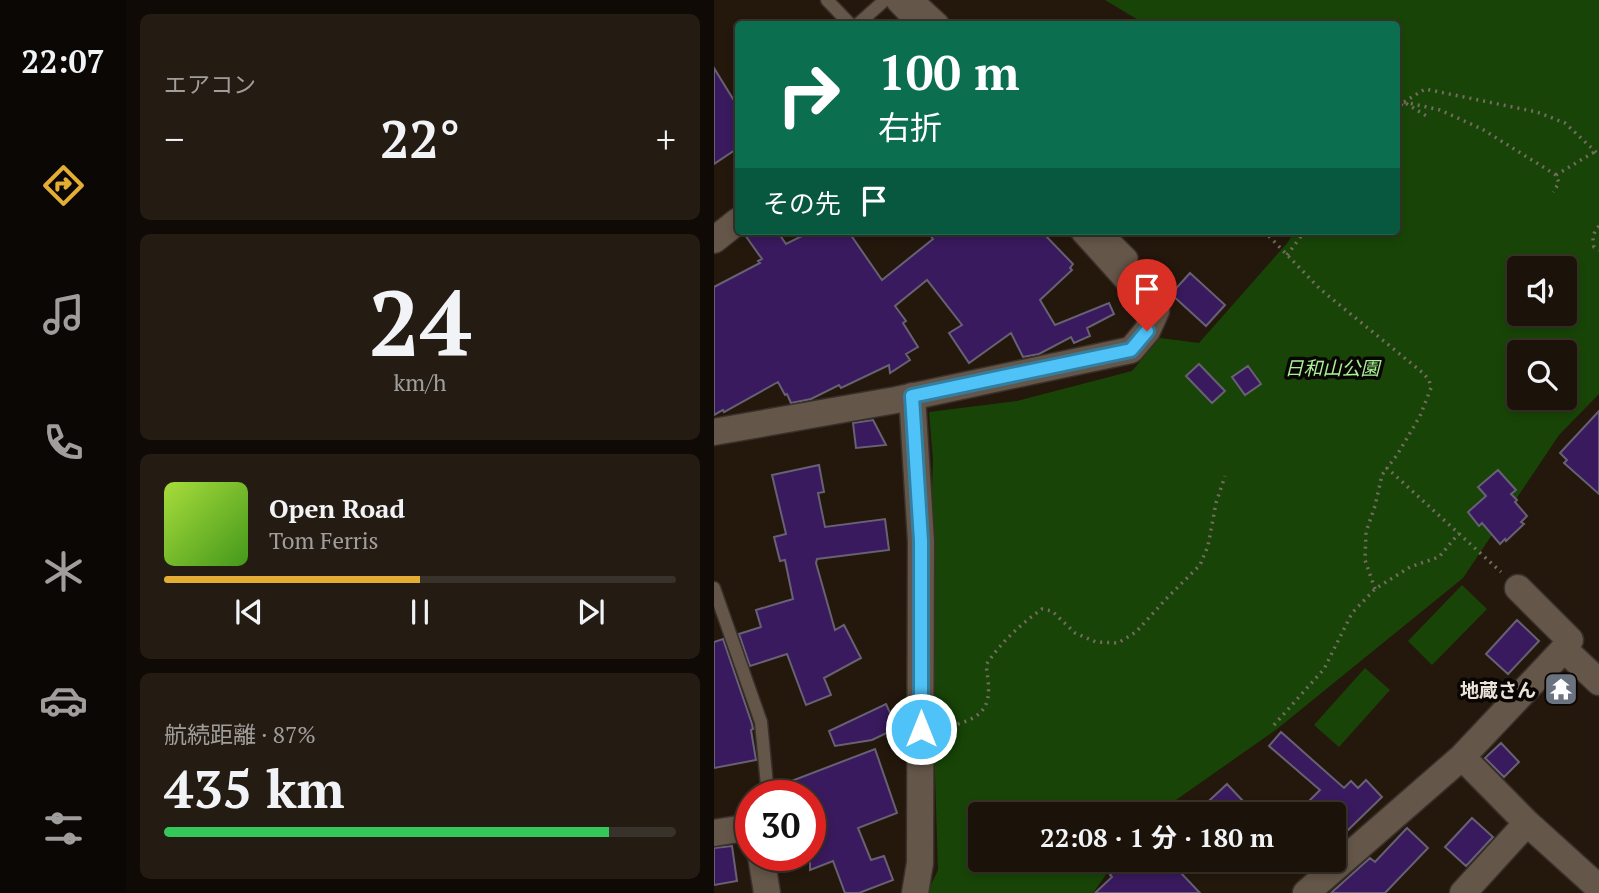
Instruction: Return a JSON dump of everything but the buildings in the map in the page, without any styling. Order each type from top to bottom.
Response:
[{"type":"street","points":[[899,0],[929,21]]},
{"type":"street","points":[[914,0],[931,21]]},
{"type":"street","points":[[714,240],[735,223]]},
{"type":"street","points":[[714,432],[912,396],[1131,350],[1147,331],[1156,311],[1088,235]]},
{"type":"street","points":[[1105,235],[1128,258]]},
{"type":"street","points":[[912,396],[921,541],[920,863],[915,893]]},
{"type":"street","points":[[1306,893],[1462,757],[1564,649],[1570,640],[1518,587]]},
{"type":"street","points":[[1564,649],[1599,682]]},
{"type":"street","points":[[1462,757],[1599,888]]},
{"type":"street","points":[[1463,893],[1527,822]]},
{"type":"street","points":[[714,833],[735,830]]},
{"type":"street","points":[[763,871],[767,893]]},
{"type":"lane","points":[[827,0],[847,21]]},
{"type":"lane","points":[[861,21],[885,0]]},
{"type":"lane","points":[[714,588],[761,722],[766,780]]},
{"type":"path","points":[[1400,106],[1425,89],[1537,113],[1564,123],[1597,153],[1556,175]]},
{"type":"path","points":[[1404,102],[1428,117]]},
{"type":"path","points":[[1404,102],[1440,110],[1482,129],[1556,175],[1559,183],[1553,192]]},
{"type":"path","points":[[1599,226],[1592,239],[1594,247],[1599,250]]},
{"type":"path","points":[[1268,235],[1320,289],[1429,380],[1431,388],[1420,416],[1382,475],[1366,532],[1366,560],[1375,589]]},
{"type":"path","points":[[1287,255],[1302,235]]},
{"type":"path","points":[[1387,468],[1518,587]]},
{"type":"path","points":[[951,726],[970,721],[985,709],[989,689],[986,665],[993,654],[1042,609],[1052,611],[1076,633],[1096,642],[1118,643],[1136,632],[1200,565],[1208,546],[1216,503],[1225,476]]},
{"type":"path","points":[[1274,725],[1324,668],[1352,613],[1375,589],[1410,567],[1439,557],[1459,533]]},
{"type":"green space","name":"日和山公園","points":[[1105,0],[1599,0],[1599,394],[1559,435],[1463,578],[1277,729],[1173,802],[968,802],[968,872],[1108,872],[1093,893],[927,893],[938,870],[929,583],[933,459],[929,412],[1017,401],[1132,371],[1160,338],[1199,343],[1292,235],[1400,235],[1400,21],[1140,21]]},
{"type":"green space","points":[[1462,585],[1487,609],[1432,665],[1408,641]]},
{"type":"green space","points":[[1365,668],[1390,690],[1339,747],[1314,725]]},
{"type":"place","name":"地蔵さん","points":[[1561,689]]},
{"type":"route","points":[[921,729],[921,541],[912,396],[1131,350],[1147,331]]}]
